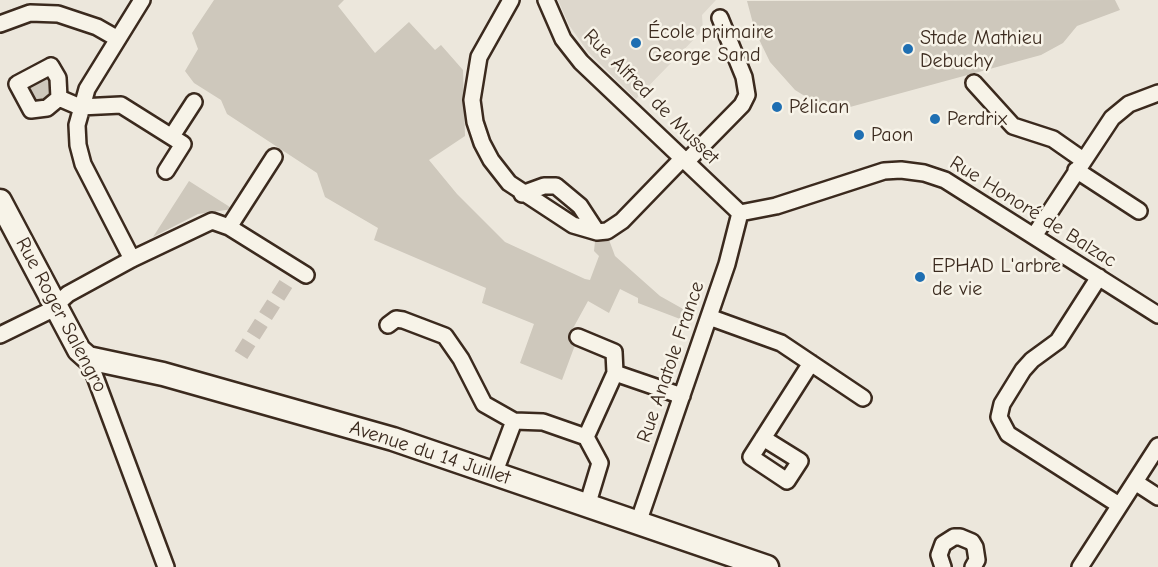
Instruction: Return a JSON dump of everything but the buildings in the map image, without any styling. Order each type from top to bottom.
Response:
[{"type":"street","points":[[132,259],[80,155],[77,134],[80,106],[92,80],[142,0]]},
{"type":"street","name":"Rue Alfred de Musset","points":[[546,0],[557,28],[575,54],[740,213]]},
{"type":"street","points":[[507,1],[479,57],[472,100],[475,122],[487,153],[503,177],[522,194],[573,225],[597,232],[607,231],[622,221],[742,105],[747,96],[744,77],[720,18]]},
{"type":"street","points":[[0,24],[20,8],[66,16],[97,27],[118,39]]},
{"type":"street","points":[[974,83],[1013,126],[1053,139],[1079,165],[1139,211]]},
{"type":"street","points":[[1034,236],[1105,127],[1121,110],[1138,100],[1158,93]]},
{"type":"street","points":[[59,98],[80,106],[121,105],[172,136],[183,144],[166,171]]},
{"type":"street","points":[[172,136],[194,102]]},
{"type":"street","points":[[229,227],[274,157]]},
{"type":"street","name":"Rue Honoré de Balzac","points":[[740,213],[776,206],[875,173],[912,170],[945,180],[1158,315]]},
{"type":"street","points":[[522,194],[544,186],[556,186],[586,213],[597,232]]},
{"type":"street","name":"Rue Roger Salengro","points":[[0,201],[57,303],[80,350],[87,358],[166,567]]},
{"type":"street","name":"Rue Anatole France","points":[[638,523],[730,255],[740,213]]},
{"type":"street","points":[[0,335],[49,311],[68,294],[202,223],[212,221],[229,227],[297,274]]},
{"type":"street","points":[[1099,277],[1058,341],[1023,370],[1002,404],[999,417],[1008,434],[1119,505]]},
{"type":"street","points":[[709,317],[773,339],[863,398]]},
{"type":"street","points":[[388,325],[396,319],[403,320],[445,336],[461,359],[484,404],[514,422],[543,423],[586,437],[600,463],[587,506]]},
{"type":"street","points":[[578,337],[614,352],[615,373],[586,437]]},
{"type":"street","name":"Avenue du 14 Juillet","points":[[87,358],[163,374],[393,439],[767,567]]},
{"type":"street","points":[[764,438],[812,363]]},
{"type":"street","points":[[615,373],[681,396]]},
{"type":"street","points":[[494,474],[514,422]]},
{"type":"street","points":[[1080,567],[1158,446]]},
{"type":"street","points":[[1136,482],[1158,497]]},
{"type":"street","points":[[943,567],[940,549],[954,537],[972,542],[980,565]]},
{"type":"shaded area","points":[[214,0],[344,0],[338,6],[375,53],[409,22],[435,50],[441,45],[463,70],[465,136],[429,160],[457,194],[505,242],[585,279],[590,280],[599,256],[594,251],[595,241],[608,237],[615,256],[660,296],[692,314],[688,322],[638,303],[638,298],[620,289],[609,313],[588,301],[571,332],[575,345],[562,380],[520,363],[534,324],[482,303],[486,288],[374,240],[378,228],[325,197],[317,173],[227,114],[221,100],[194,83],[185,71],[198,49],[192,33]]},
{"type":"shaded area","name":"École primaire George Sand","points":[[558,0],[716,0],[702,15],[703,30],[636,99],[588,52],[569,25]]},
{"type":"shaded area","name":"Stade Mathieu Debuchy","points":[[1115,0],[1120,10],[1077,26],[1063,43],[1041,55],[850,107],[821,106],[795,90],[770,62],[755,31],[747,1]]},
{"type":"shaded area","points":[[50,73],[53,84],[50,96],[40,102],[31,101],[25,87]]},
{"type":"shaded area","points":[[189,181],[233,209],[198,214],[153,237]]},
{"type":"tunnel","points":[[241,355],[289,279]]},
{"type":"place","name":"École primaire George Sand","points":[[636,43]]},
{"type":"place","name":"Stade Mathieu Debuchy","points":[[908,49]]},
{"type":"place","name":"Pélican","points":[[777,107]]},
{"type":"place","name":"Perdrix","points":[[935,119]]},
{"type":"place","name":"Paon","points":[[859,135]]},
{"type":"place","name":"EPHAD L'arbre de vie","points":[[920,277]]}]
